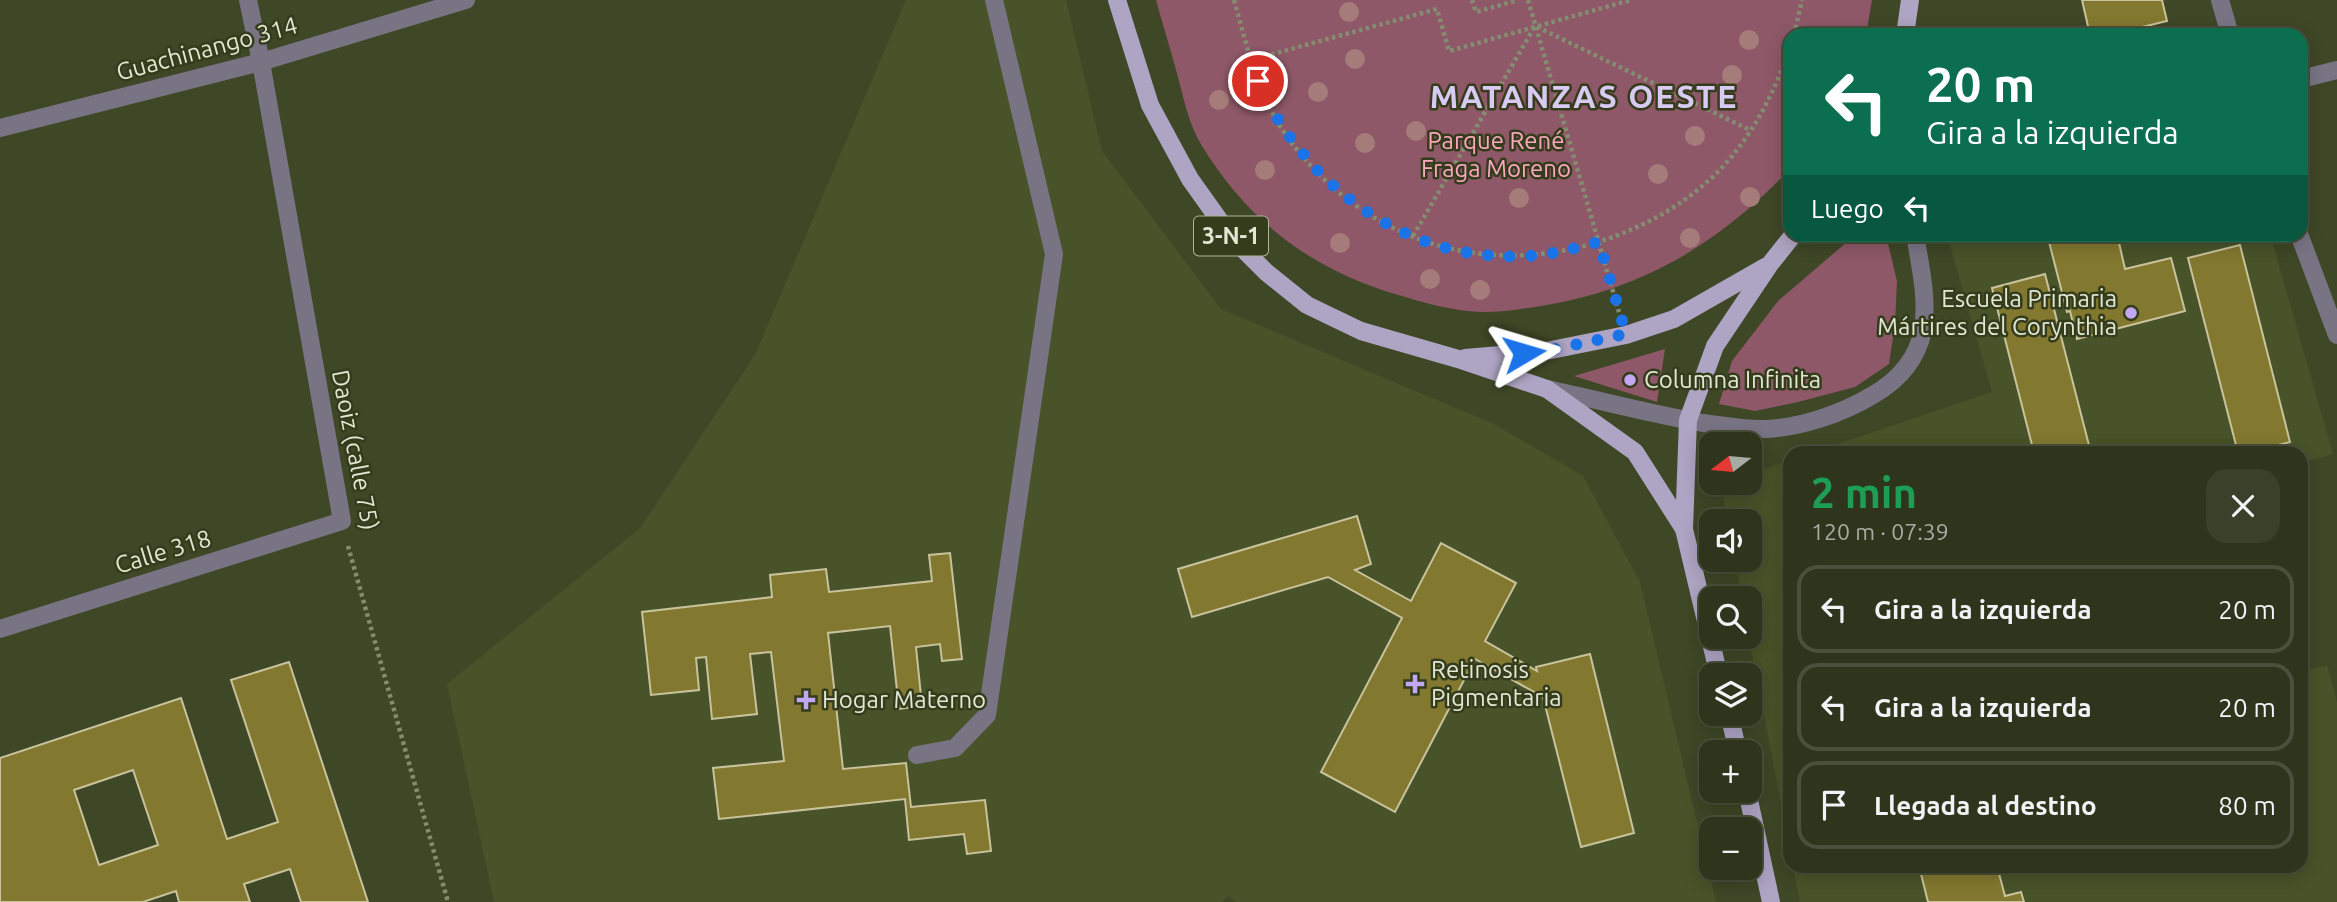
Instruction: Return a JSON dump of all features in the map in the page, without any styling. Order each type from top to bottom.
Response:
[{"type":"main road","name":"3-N-1","points":[[1117,0],[1150,105],[1190,179],[1232,238],[1266,272],[1307,305],[1362,331],[1547,389],[1635,452],[1684,529]]},
{"type":"main road","points":[[1906,28],[1910,0]]},
{"type":"main road","name":"3-N-1","points":[[1716,663],[1684,529],[1688,420],[1715,346],[1788,242]]},
{"type":"main road","points":[[1458,359],[1546,351],[1626,334],[1674,319],[1770,264]]},
{"type":"main road","points":[[1750,803],[1771,902]]},
{"type":"street","name":"Daoiz (calle 75)","points":[[248,0],[342,521]]},
{"type":"street","name":"Guachinango 314","points":[[0,128],[261,62],[466,0]]},
{"type":"street","points":[[917,755],[954,748],[987,715],[1054,254],[994,0]]},
{"type":"street","points":[[2220,0],[2228,28]]},
{"type":"street","points":[[2308,77],[2337,70]]},
{"type":"street","points":[[1547,389],[1688,420],[1744,429],[1792,425],[1834,413],[1861,402],[1892,384],[1912,362],[1922,332],[1925,301],[1916,242]]},
{"type":"street","points":[[2302,242],[2337,335]]},
{"type":"street","name":"Calle 318","points":[[0,629],[342,521]]},
{"type":"path","points":[[1234,0],[1258,81],[1276,120],[1307,161],[1363,211],[1413,236],[1470,253],[1508,257],[1542,255],[1599,242],[1645,224],[1685,200],[1727,162],[1750,130],[1779,81],[1783,69]]},
{"type":"path","points":[[1472,0],[1476,12],[1518,0]]},
{"type":"path","points":[[1528,0],[1626,334]]},
{"type":"path","points":[[1251,60],[1437,9],[1449,51],[1631,0]]},
{"type":"path","points":[[1796,28],[1802,0]]},
{"type":"path","points":[[1535,26],[1750,130]]},
{"type":"path","points":[[1413,236],[1535,26]]},
{"type":"path","name":"Daoiz (calle 75)","points":[[342,521],[448,902]]},
{"type":"shaded area","points":[[906,0],[1066,0],[1102,151],[1221,309],[1494,424],[1583,476],[1640,582],[1699,830],[1699,880],[1711,880],[1716,902],[1237,902],[1228,896],[1222,902],[494,902],[447,684],[640,528],[755,355]]},
{"type":"shaded area","name":"Escuela Primaria Mártires del Corynthia","points":[[1949,242],[2272,242],[2333,454],[2308,461],[2308,446],[1832,446],[1992,392]]},
{"type":"shaded area","points":[[1783,462],[1783,814],[1762,705],[1762,663],[1754,663],[1751,649],[1762,649],[1762,586],[1740,586],[1737,572],[1762,572],[1762,509],[1726,509],[1723,495],[1762,495],[1762,470]]},
{"type":"shaded area","points":[[2327,665],[2337,702],[2337,902],[1800,902],[1794,873],[2308,873],[2308,670]]},
{"type":"green space","name":"Parque René Fraga Moreno","points":[[1156,0],[1872,0],[1867,28],[1783,28],[1783,176],[1763,196],[1705,242],[1643,276],[1573,300],[1535,307],[1484,312],[1430,304],[1364,284],[1309,256],[1284,239],[1240,197],[1197,138],[1187,112]]},
{"type":"green space","points":[[1847,242],[1888,242],[1897,281],[1895,324],[1889,364],[1855,387],[1798,402],[1755,411],[1719,404],[1732,361],[1778,301]]},
{"type":"green space","points":[[1665,349],[1657,402],[1574,376]]},
{"type":"building","points":[[2082,0],[2162,0],[2167,21],[2138,28],[2088,28]]},
{"type":"building","points":[[2049,242],[2119,242],[2125,269],[2171,258],[2185,311],[2077,339],[2070,311],[2067,312]]},
{"type":"building","points":[[2240,245],[2290,442],[2274,446],[2236,446],[2188,258]]},
{"type":"building","points":[[2045,274],[2089,446],[2032,446],[1992,288]]},
{"type":"building","name":"Retinosis Pigmentaria","points":[[1357,516],[1371,564],[1355,570],[1411,601],[1441,543],[1516,583],[1485,641],[1537,671],[1536,667],[1590,654],[1634,833],[1581,847],[1543,697],[1475,659],[1395,812],[1321,772],[1402,618],[1328,577],[1192,617],[1178,569]]},
{"type":"building","name":"Hogar Materno","points":[[950,553],[962,659],[942,661],[940,644],[916,647],[922,706],[899,709],[890,626],[828,633],[843,769],[906,763],[911,807],[985,800],[991,851],[967,854],[964,834],[909,840],[905,799],[719,819],[713,768],[784,761],[771,652],[750,654],[757,714],[712,719],[706,657],[696,658],[699,690],[651,695],[642,612],[772,597],[770,575],[826,569],[829,592],[932,581],[929,555]]},
{"type":"building","points":[[289,662],[368,902],[301,902],[290,869],[244,884],[250,902],[179,902],[176,891],[143,902],[0,902],[0,758],[181,698],[227,839],[278,822],[231,680]],"holes":[[[133,770],[158,845],[99,865],[74,790]]]},
{"type":"building","points":[[1921,873],[1999,873],[2005,896],[2021,892],[2024,902],[1928,902]]},
{"type":"place","name":"Escuela Primaria Mártires del Corynthia","points":[[2131,313]]},
{"type":"place","name":"Columna Infinita","points":[[1630,380]]},
{"type":"place","name":"Retinosis Pigmentaria","points":[[1415,684]]},
{"type":"place","name":"Hogar Materno","points":[[806,700]]},
{"type":"district","name":"MATANZAS OESTE","points":[[1584,97]]},
{"type":"route","points":[[1258,81],[1276,120],[1307,161],[1341,194],[1363,211],[1387,224],[1431,243],[1490,256],[1542,255],[1599,242],[1626,334],[1524,353]]}]
